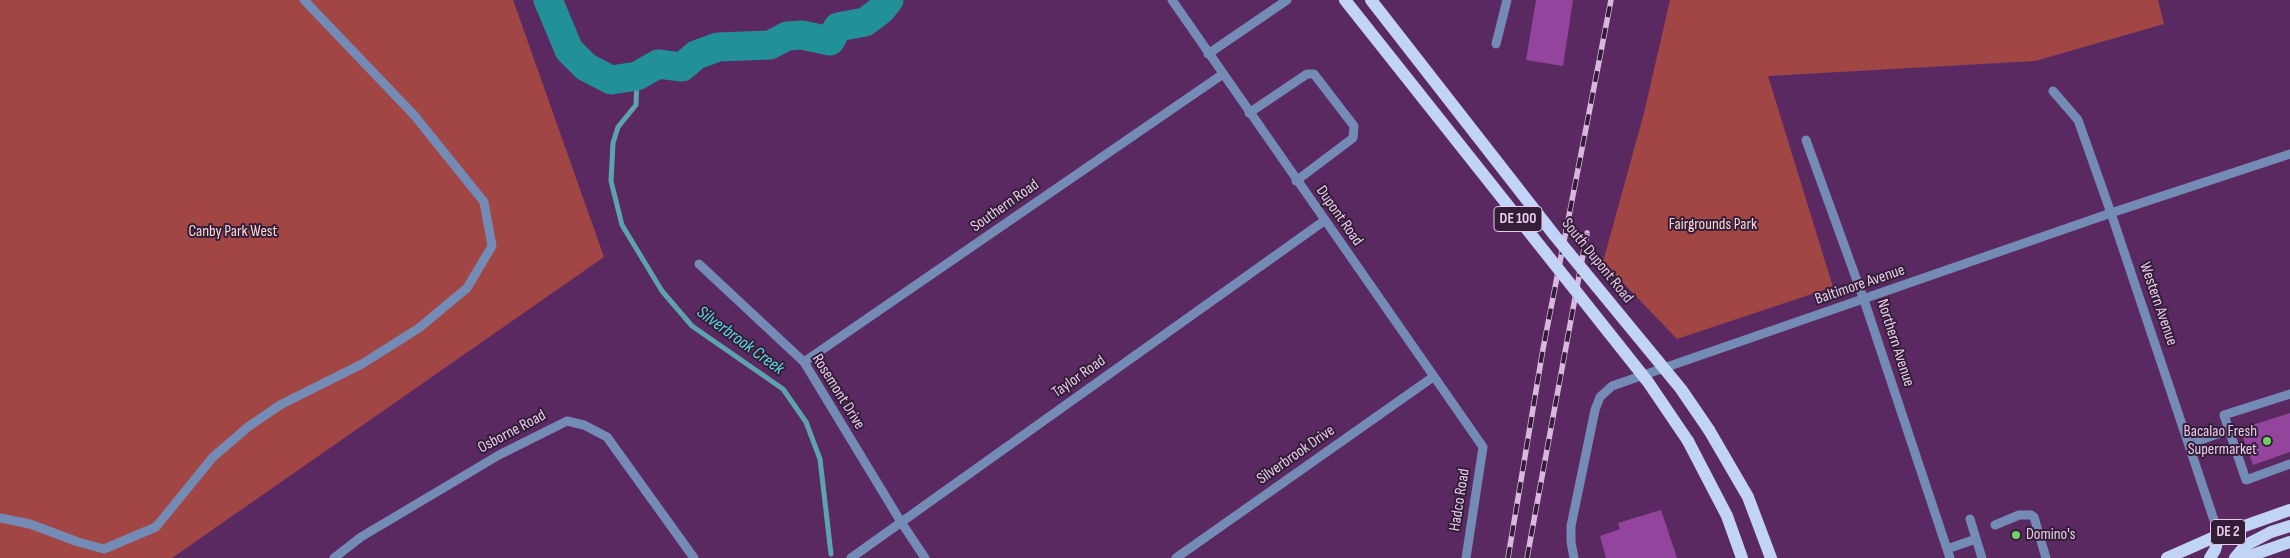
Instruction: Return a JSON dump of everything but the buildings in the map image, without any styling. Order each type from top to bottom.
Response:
[{"type":"main road","name":"DE 100","points":[[1345,0],[1648,382],[1688,440],[1727,516],[1742,558]]},
{"type":"main road","name":"South Dupont Road","points":[[1371,0],[1555,236],[1681,389],[1709,430],[1748,497],[1771,558]]},
{"type":"main road","name":"DE 2","points":[[2167,558],[2219,535],[2290,510]]},
{"type":"main road","points":[[2235,558],[2246,545],[2290,526]]},
{"type":"main road","points":[[2210,558],[2215,550],[2219,535]]},
{"type":"main road","name":"DE 2","points":[[2244,558],[2290,542]]},
{"type":"street","points":[[0,518],[30,524],[104,550],[156,527],[213,458],[248,427],[280,405],[362,364],[419,328],[467,288],[492,246],[484,202],[414,115],[304,0]]},
{"type":"street","name":"Dupont Road","points":[[1172,0],[1296,181],[1483,447]]},
{"type":"street","points":[[1208,54],[1287,0]]},
{"type":"street","points":[[1496,44],[1507,0]]},
{"type":"street","name":"Southern Road","points":[[804,362],[1223,74]]},
{"type":"street","points":[[1249,113],[1307,74],[1314,74],[1354,126],[1353,138],[1296,181]]},
{"type":"street","name":"Western Avenue","points":[[2053,91],[2078,120],[2111,212],[2219,535]]},
{"type":"street","name":"Northern Avenue","points":[[1806,140],[1864,300],[1948,554]]},
{"type":"street","name":"Baltimore Avenue","points":[[1574,558],[1571,526],[1595,410],[1600,397],[1612,386],[1864,300],[2111,212],[2290,154]]},
{"type":"street","name":"Taylor Road","points":[[851,558],[1324,221]]},
{"type":"street","name":"Rosemont Drive","points":[[699,264],[804,362],[901,522],[925,558]]},
{"type":"street","name":"Silverbrook Drive","points":[[1176,558],[1433,377]]},
{"type":"street","points":[[2290,394],[2224,415],[2246,480],[2290,464]]},
{"type":"street","name":"Osborne Road","points":[[334,558],[361,537],[499,454],[567,421],[584,424],[607,437],[694,558]]},
{"type":"street","points":[[2189,444],[2228,430]]},
{"type":"street","name":"Hadco Road","points":[[1466,558],[1483,447]]},
{"type":"street","points":[[1994,525],[2019,515],[2031,515],[2034,517],[2046,558]]},
{"type":"street","points":[[1970,519],[1982,558]]},
{"type":"street","points":[[1948,554],[1976,539]]},
{"type":"green space","name":"Canby Park West","points":[[0,0],[513,0],[604,257],[172,558],[0,558]]},
{"type":"green space","name":"Fairgrounds Park","points":[[1670,0],[2158,0],[2164,24],[2035,61],[1768,76],[1833,287],[1677,339],[1603,262],[1644,113]]},
{"type":"waterway","points":[[548,0],[569,50],[586,67],[611,80],[637,76],[658,64],[682,67],[696,55],[718,47],[770,45],[787,36],[802,35],[830,41],[838,27],[865,22],[881,10],[889,0]]},
{"type":"waterway","name":"Silverbrook Creek","points":[[637,76],[636,105],[618,127],[613,143],[611,181],[622,225],[662,291],[692,326],[783,389],[806,422],[820,459],[831,554]]},
{"type":"railway","points":[[1508,558],[1543,349],[1611,0]]},
{"type":"railway","points":[[1527,558],[1587,233]]},
{"type":"place","name":"Bacalao Fresh Supermarket","points":[[2267,441]]},
{"type":"place","name":"Domino's","points":[[2016,535]]}]
